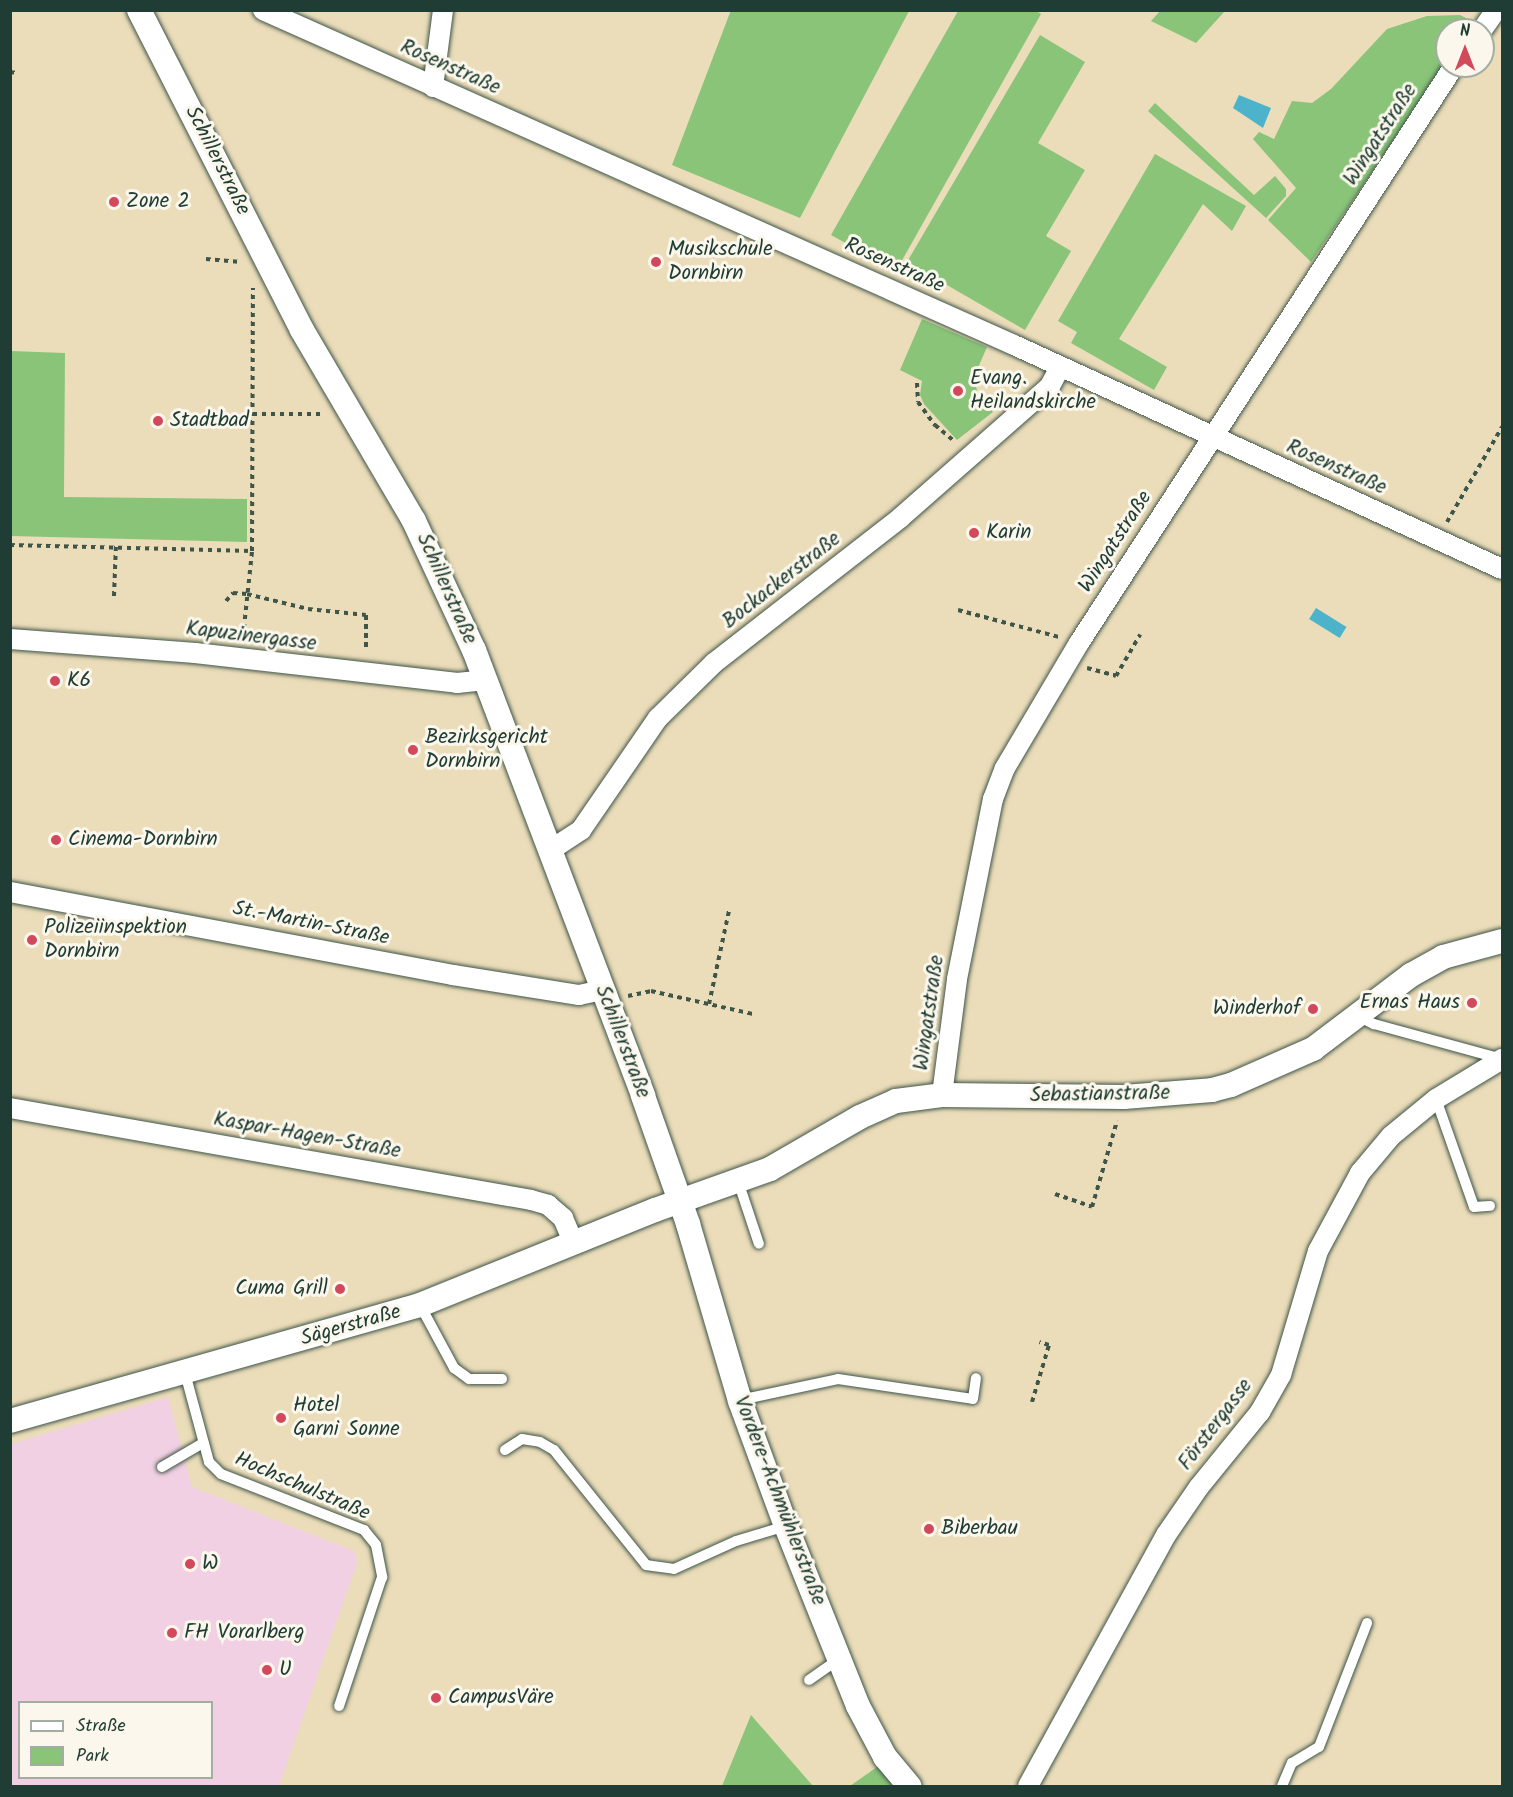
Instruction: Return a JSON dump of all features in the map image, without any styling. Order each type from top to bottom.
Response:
[{"type":"street","name":"Schillerstraße","points":[[139,10],[302,330],[414,520],[485,681],[611,994],[680,1201]]},
{"type":"street","name":"Rosenstraße","points":[[263,10],[1060,367],[1503,570]]},
{"type":"street","points":[[433,87],[443,10]]},
{"type":"street","name":"Wingatstraße","points":[[942,1095],[957,979],[993,799],[1005,768],[1066,663],[1446,78]]},
{"type":"street","name":"Bockackerstraße","points":[[552,849],[582,830],[656,721],[714,663],[900,518],[1050,386],[1060,367]]},
{"type":"street","name":"Kapuzinergasse","points":[[10,639],[195,653],[240,661],[457,683],[485,681]]},
{"type":"street","name":"St.-Martin-Straße","points":[[10,892],[465,977],[579,995],[611,994]]},
{"type":"street","name":"Sebastianstraße","points":[[680,1201],[770,1169],[860,1117],[896,1101],[942,1095],[1124,1096],[1212,1090],[1285,1064],[1358,1016],[1411,975],[1443,957],[1503,941]]},
{"type":"street","name":"Förstergasse","points":[[1028,1786],[1166,1535],[1199,1487],[1260,1412],[1281,1375],[1318,1251],[1336,1210],[1359,1173],[1391,1136],[1436,1099],[1503,1059]]},
{"type":"street","name":"Kaspar-Hagen-Straße","points":[[10,1108],[531,1200],[548,1205],[563,1218],[574,1244]]},
{"type":"street","name":"Sägerstraße","points":[[10,1421],[420,1305],[680,1201]]},
{"type":"street","name":"Vordere-Achmühlerstraße","points":[[680,1201],[740,1401],[786,1526],[839,1659],[879,1747],[909,1786]]},
{"type":"lane","name":"Förstergasse","points":[[1358,1016],[1374,1024],[1503,1059]]},
{"type":"lane","points":[[1436,1099],[1474,1207],[1490,1206]]},
{"type":"lane","points":[[738,1181],[759,1244]]},
{"type":"lane","points":[[420,1305],[454,1368],[469,1378],[502,1379]]},
{"type":"lane","name":"Hochschulstraße","points":[[185,1373],[209,1462],[220,1474],[364,1530],[376,1545],[382,1577],[339,1706]]},
{"type":"lane","points":[[740,1401],[838,1379],[973,1399],[976,1378]]},
{"type":"lane","points":[[505,1450],[522,1439],[540,1442],[554,1450],[646,1565],[674,1569],[736,1541],[786,1526]]},
{"type":"lane","points":[[162,1467],[203,1443]]},
{"type":"lane","points":[[1282,1786],[1292,1763],[1319,1747],[1367,1623]]},
{"type":"lane","points":[[809,1680],[839,1659]]},
{"type":"path","points":[[10,72],[17,73]]},
{"type":"path","points":[[206,259],[253,263]]},
{"type":"path","points":[[240,661],[252,551],[253,286]]},
{"type":"path","points":[[917,383],[918,402],[935,425],[951,441],[965,440]]},
{"type":"path","points":[[253,414],[350,414]]},
{"type":"path","points":[[1445,525],[1503,427]]},
{"type":"path","points":[[10,545],[116,545],[252,551]]},
{"type":"path","points":[[114,596],[116,545]]},
{"type":"path","points":[[226,601],[233,593],[247,594],[308,609],[366,615],[367,674]]},
{"type":"path","points":[[958,610],[1079,643]]},
{"type":"path","points":[[1066,663],[1116,676],[1140,635]]},
{"type":"path","points":[[709,1004],[729,911]]},
{"type":"path","points":[[611,994],[651,991],[753,1014]]},
{"type":"path","points":[[1055,1194],[1092,1207],[1120,1111]]},
{"type":"path","points":[[1032,1402],[1049,1346],[1039,1342]]},
{"type":"shaded area","name":"FH Vorarlberg","points":[[168,1397],[192,1487],[354,1551],[357,1563],[279,1786],[11,1786],[11,1444]]},
{"type":"green space","points":[[731,10],[909,11],[800,218],[672,165]]},
{"type":"green space","points":[[1035,10],[1041,14],[896,271],[831,235],[958,11]]},
{"type":"green space","points":[[1160,11],[1225,11],[1196,43],[1151,21]]},
{"type":"green space","points":[[1460,15],[1466,18],[1435,18],[1435,78],[1311,262],[1268,220],[1296,188],[1253,139],[1259,132],[1274,139],[1292,101],[1312,103],[1331,89],[1387,29],[1427,16]]},
{"type":"green space","points":[[1040,35],[1085,62],[1038,143],[1085,170],[1046,236],[1071,251],[1025,330],[907,262]]},
{"type":"green space","points":[[1155,103],[1254,195],[1275,176],[1286,189],[1286,196],[1266,218],[1148,111]]},
{"type":"green space","points":[[1155,154],[1246,206],[1232,231],[1203,204],[1119,339],[1167,367],[1154,390],[1071,343],[1077,332],[1058,321]]},
{"type":"green space","points":[[922,319],[987,347],[974,377],[978,395],[993,412],[957,440],[924,404],[920,395],[922,381],[900,370]]},
{"type":"green space","points":[[11,351],[65,353],[64,497],[247,499],[247,542],[11,536]]},
{"type":"green space","points":[[751,1715],[813,1786],[722,1786]]},
{"type":"green space","points":[[877,1767],[896,1786],[850,1786]]},
{"type":"water","points":[[1239,95],[1271,108],[1263,128],[1233,108]]},
{"type":"water","points":[[1316,608],[1347,627],[1340,638],[1309,619]]},
{"type":"place","name":"Zone 2","points":[[114,202]]},
{"type":"place","name":"Musikschule Dornbirn","points":[[656,262]]},
{"type":"place","name":"Evang. Heilandskirche","points":[[958,391]]},
{"type":"place","name":"Stadtbad","points":[[158,421]]},
{"type":"place","name":"Karin","points":[[974,533]]},
{"type":"place","name":"K6","points":[[55,681]]},
{"type":"place","name":"Bezirksgericht Dornbirn","points":[[413,750]]},
{"type":"place","name":"Cinema-Dornbirn","points":[[56,840]]},
{"type":"place","name":"Polizeiinspektion Dornbirn","points":[[32,940]]},
{"type":"place","name":"Ernas Haus","points":[[1472,1003]]},
{"type":"place","name":"Winderhof","points":[[1313,1009]]},
{"type":"place","name":"Cuma Grill","points":[[340,1289]]},
{"type":"place","name":"Hotel Garni Sonne","points":[[281,1418]]},
{"type":"place","name":"Biberbau","points":[[929,1529]]},
{"type":"place","name":"W","points":[[190,1564]]},
{"type":"place","name":"FH Vorarlberg","points":[[172,1633]]},
{"type":"place","name":"U","points":[[267,1670]]},
{"type":"place","name":"CampusVäre","points":[[436,1698]]}]
